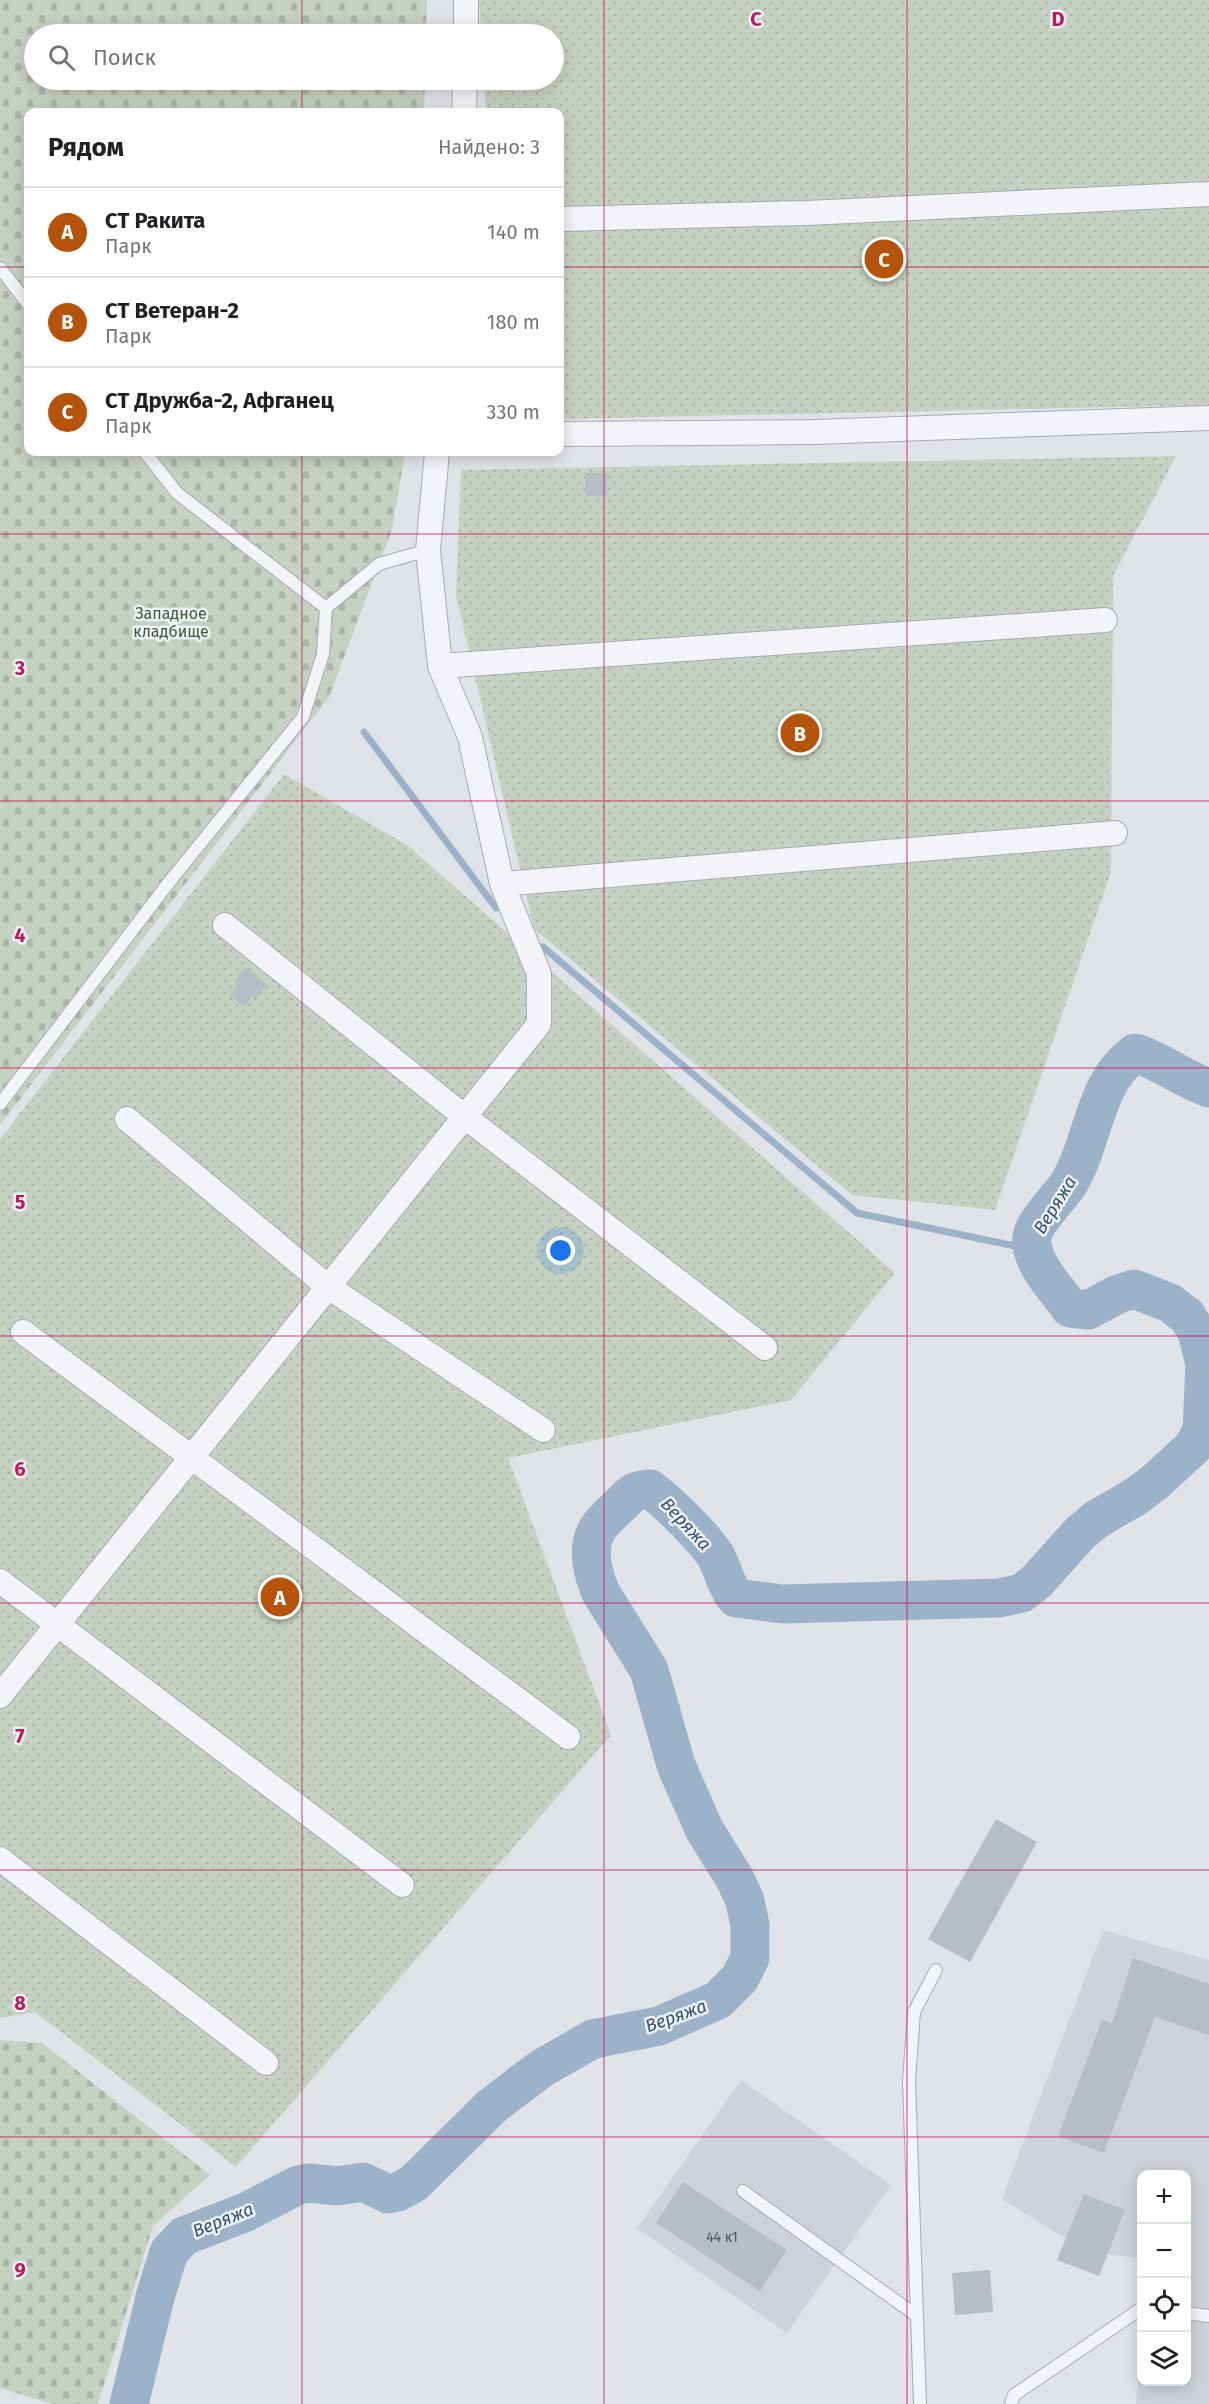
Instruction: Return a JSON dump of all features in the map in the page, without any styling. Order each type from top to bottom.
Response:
[{"type":"street","points":[[466,0],[466,24]]},
{"type":"street","points":[[464,108],[465,90]]},
{"type":"street","points":[[564,219],[807,213],[1209,194]]},
{"type":"street","points":[[564,434],[814,432],[1209,418]]},
{"type":"street","points":[[0,1696],[539,1024],[539,974],[502,884],[470,737],[440,666],[428,550],[437,456]]},
{"type":"street","points":[[440,666],[1105,620]]},
{"type":"street","points":[[502,884],[1115,833]]},
{"type":"street","points":[[225,925],[465,1117],[765,1347]]},
{"type":"street","points":[[127,1119],[327,1286],[543,1430]]},
{"type":"street","points":[[23,1332],[568,1737]]},
{"type":"street","points":[[0,1581],[402,1885]]},
{"type":"street","points":[[0,1859],[266,2063]]},
{"type":"lane","points":[[0,268],[24,299]]},
{"type":"lane","points":[[148,456],[177,493],[326,608]]},
{"type":"lane","points":[[0,1104],[170,881],[303,717],[323,654],[326,608],[379,564],[428,550]]},
{"type":"lane","points":[[920,2404],[909,2081],[910,2043],[914,2012],[936,1970]]},
{"type":"lane","points":[[743,2191],[917,2316]]},
{"type":"lane","points":[[1011,2404],[1014,2395],[1137,2311]]},
{"type":"lane","points":[[1191,2314],[1209,2316]]},
{"type":"shaded area","points":[[1103,1930],[1209,1960],[1209,2404],[1136,2404],[1138,2386],[1191,2386],[1191,2170],[1137,2170],[1137,2258],[1084,2250],[1002,2199]]},
{"type":"shaded area","points":[[741,2080],[891,2185],[787,2333],[637,2228]]},
{"type":"green space","name":"Западное кладбище","points":[[0,0],[427,0],[426,24],[24,24],[24,90],[425,90],[424,108],[24,108],[24,456],[404,456],[392,530],[329,697],[0,1125]]},
{"type":"green space","points":[[479,0],[1209,0],[1209,405],[564,419],[564,108],[486,108],[485,90],[564,90],[564,24],[480,24]]},
{"type":"green space","points":[[1176,456],[1113,576],[1111,872],[995,1210],[852,1195],[534,929],[456,595],[461,470]]},
{"type":"green space","points":[[284,774],[407,845],[895,1273],[791,1400],[508,1458],[611,1735],[236,2167],[35,2012],[0,2018],[0,1139]]},
{"type":"green space","points":[[0,2040],[42,2043],[210,2175],[153,2226],[98,2404],[52,2404],[0,2388]]},
{"type":"building","points":[[585,473],[607,473],[607,496],[585,496]]},
{"type":"building","points":[[245,967],[267,984],[256,999],[252,996],[245,1007],[230,996],[237,985],[235,981]]},
{"type":"building","points":[[996,1819],[1037,1842],[970,1962],[928,1939]]},
{"type":"building","points":[[1133,1958],[1209,1984],[1209,2035],[1155,2017],[1104,2153],[1058,2136],[1102,2020],[1112,2023]]},
{"type":"building","points":[[683,2182],[787,2250],[760,2291],[656,2223]]},
{"type":"building","points":[[1084,2194],[1125,2210],[1099,2276],[1057,2260]]},
{"type":"building","points":[[990,2270],[993,2312],[955,2315],[952,2273]]},
{"type":"waterway","points":[[364,732],[496,908]]},
{"type":"waterway","points":[[543,947],[857,1213],[1034,1250]]},
{"type":"waterway","name":"Веряжа","points":[[129,2404],[155,2297],[169,2252],[184,2236],[246,2212],[298,2185],[310,2183],[337,2186],[363,2182],[388,2194],[398,2192],[414,2183],[492,2106],[542,2068],[593,2039],[659,2026],[718,2000],[740,1978],[750,1958],[750,1925],[745,1901],[735,1879],[704,1829],[676,1765],[649,1670],[601,1593],[593,1570],[591,1553],[597,1530],[630,1496],[639,1490],[650,1489],[674,1510],[713,1552],[736,1598],[783,1604],[999,1598],[1022,1593],[1037,1581],[1080,1533],[1097,1519],[1135,1497],[1155,1482],[1193,1447],[1202,1431],[1205,1364],[1197,1332],[1187,1316],[1170,1303],[1134,1289],[1118,1294],[1088,1310],[1070,1308],[1039,1265],[1032,1246],[1032,1236],[1038,1223],[1069,1183],[1110,1080],[1135,1053],[1209,1088]]},
{"type":"place","name":"СТ Дружба-2, Афганец","points":[[884,259]]},
{"type":"place","name":"СТ Ветеран-2","points":[[800,733]]},
{"type":"place","name":"СТ Ракита","points":[[280,1597]]}]
